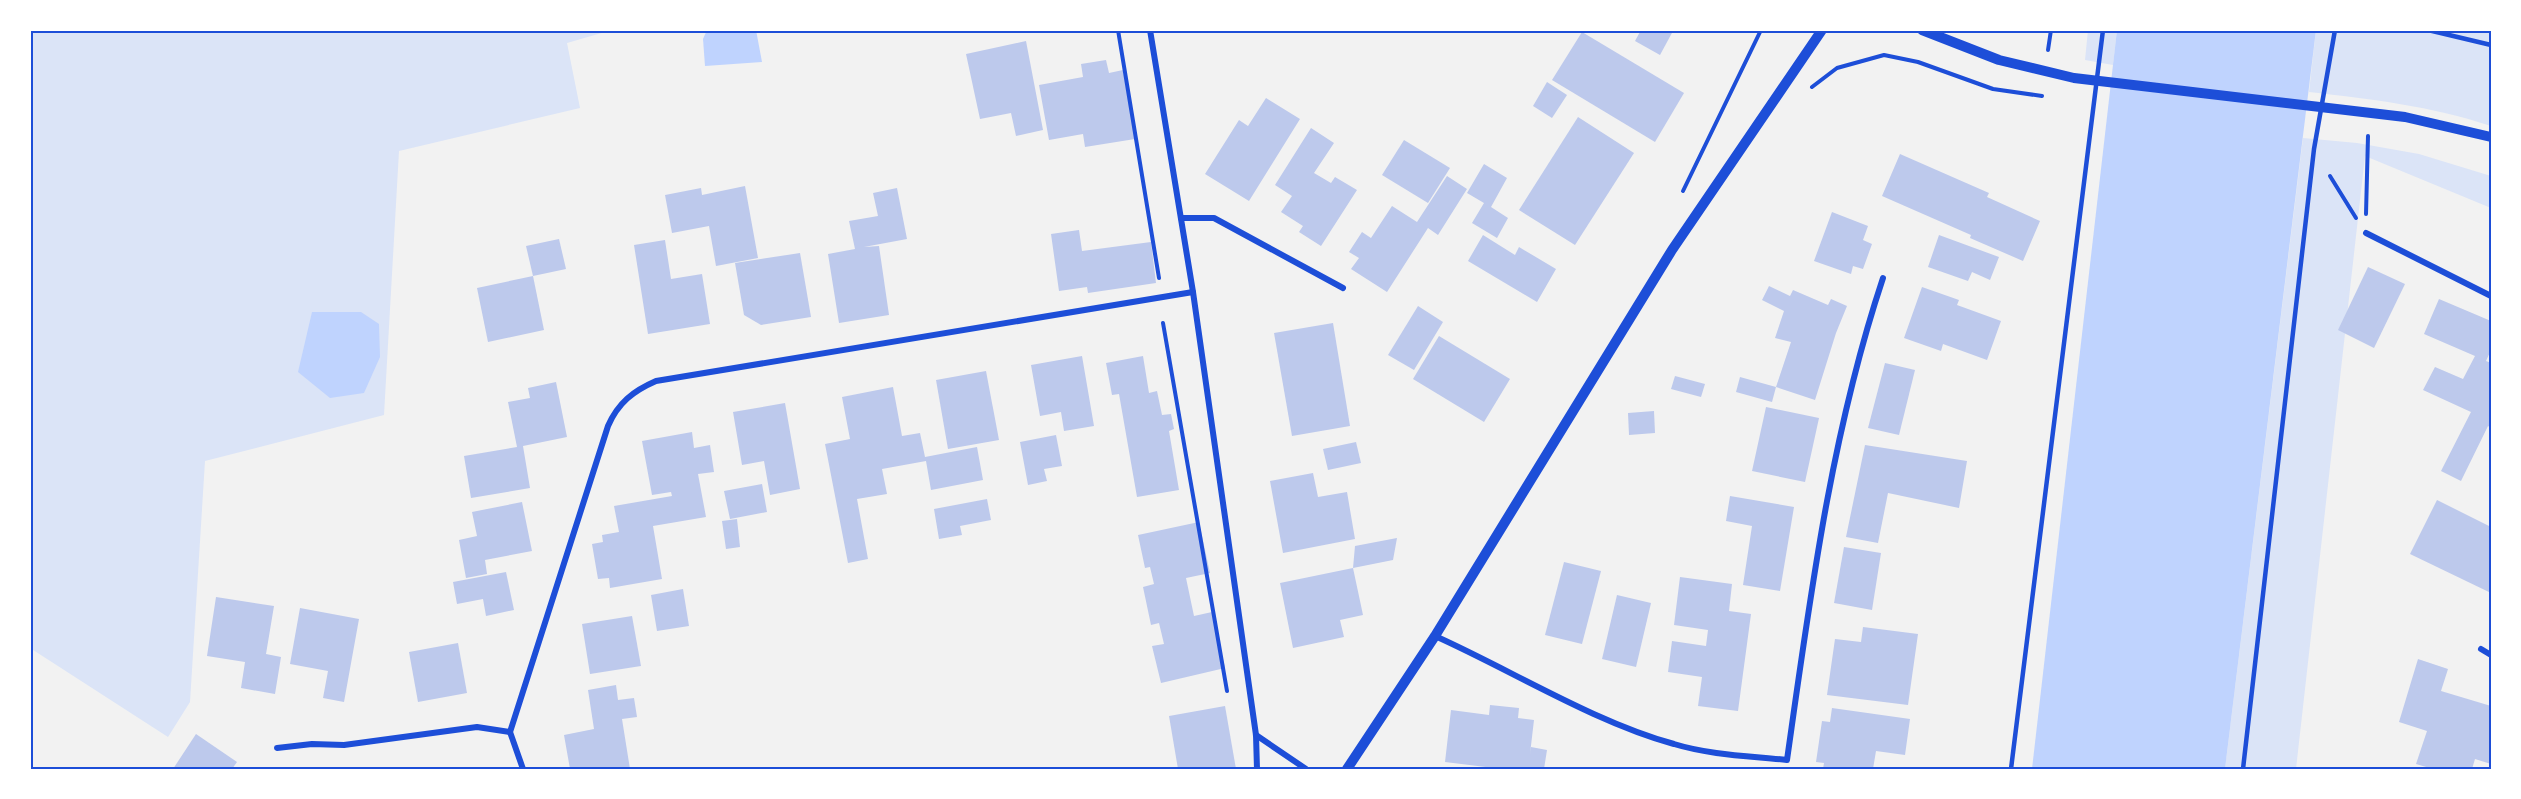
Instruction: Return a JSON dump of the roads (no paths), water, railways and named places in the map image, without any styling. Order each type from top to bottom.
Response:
[{"type":"street","points":[[1150,30],[1193,292],[1256,735],[1257,769]]},
{"type":"street","points":[[1347,769],[1435,636],[1672,250],[1822,30]]},
{"type":"street","points":[[1922,30],[1999,60],[2074,78],[2405,117],[2491,137]]},
{"type":"street","points":[[1181,218],[1214,218],[1343,288]]},
{"type":"street","points":[[2366,233],[2491,296]]},
{"type":"street","points":[[1786,769],[1814,572],[1831,477],[1864,335],[1883,278]]},
{"type":"street","points":[[523,769],[510,732],[608,426],[619,406],[639,388],[656,381],[1193,292]]},
{"type":"street","points":[[1435,636],[1636,732],[1675,745],[1708,752],[1787,760]]},
{"type":"street","points":[[2481,650],[2491,655]]},
{"type":"street","points":[[277,748],[312,744],[344,745],[477,727],[510,732]]},
{"type":"street","points":[[1256,735],[1306,769]]},
{"type":"lane","points":[[2011,769],[2103,30]]},
{"type":"lane","points":[[2243,769],[2314,149],[2335,30]]},
{"type":"lane","points":[[2428,30],[2491,45]]},
{"type":"water","points":[[707,30],[756,30],[762,62],[705,66],[703,39]]},
{"type":"water","points":[[2117,30],[2316,30],[2225,769],[2032,769]]},
{"type":"water","points":[[312,312],[361,312],[379,324],[380,357],[364,393],[330,398],[298,372]]}]
